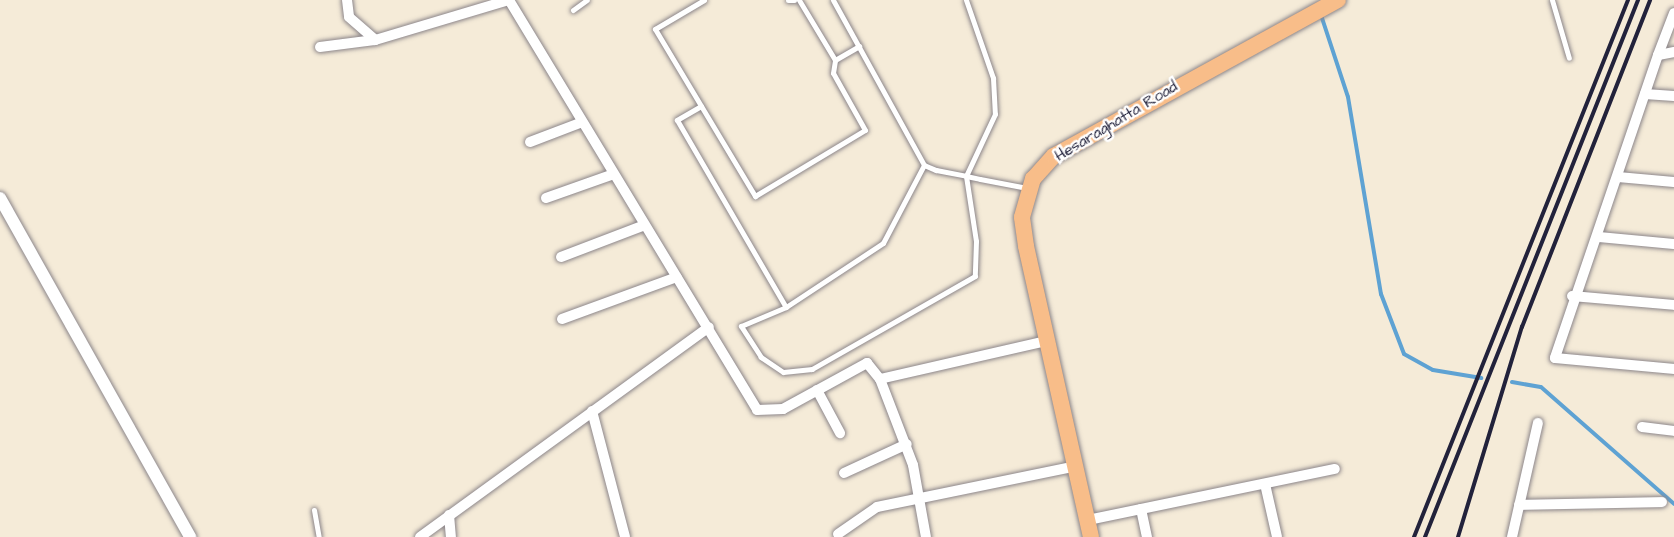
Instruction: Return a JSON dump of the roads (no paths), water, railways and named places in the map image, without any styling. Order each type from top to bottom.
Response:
[{"type":"main road","name":"Hesaraghatta Road","points":[[1089,529],[1077,466],[1046,341],[1022,217],[1029,189],[1054,156],[1174,86],[1312,16],[1333,3]]},
{"type":"street","points":[[347,0],[349,17],[375,40]]},
{"type":"street","points":[[320,46],[375,40],[509,0],[611,175],[709,327],[757,410],[783,409],[867,363],[880,379],[907,444],[920,498],[926,537]]},
{"type":"street","points":[[1674,13],[1658,55],[1599,237],[1572,296],[1555,358],[1674,369]]},
{"type":"street","points":[[1658,55],[1674,52]]},
{"type":"street","points":[[1645,94],[1674,96]]},
{"type":"street","points":[[530,142],[580,123]]},
{"type":"street","points":[[546,198],[611,175]]},
{"type":"street","points":[[1618,177],[1674,182]]},
{"type":"street","points":[[0,198],[190,537]]},
{"type":"street","points":[[561,257],[642,226]]},
{"type":"street","points":[[1599,237],[1674,244]]},
{"type":"street","points":[[562,319],[676,277]]},
{"type":"street","points":[[1572,296],[1674,305]]},
{"type":"street","points":[[422,536],[449,514],[709,327]]},
{"type":"street","points":[[880,379],[1046,341]]},
{"type":"street","points":[[818,390],[840,433]]},
{"type":"street","points":[[592,411],[625,537]]},
{"type":"street","points":[[1512,537],[1538,423]]},
{"type":"street","points":[[1642,427],[1674,431]]},
{"type":"street","points":[[844,473],[907,444]]},
{"type":"street","points":[[838,534],[877,507],[1077,466]]},
{"type":"street","points":[[1089,529],[1141,509],[1335,469]]},
{"type":"street","points":[[1265,484],[1277,537]]},
{"type":"street","points":[[1519,505],[1662,502]]},
{"type":"street","points":[[1141,509],[1147,537]]},
{"type":"street","points":[[449,514],[452,537]]},
{"type":"lane","points":[[573,10],[587,0]]},
{"type":"lane","points":[[704,0],[655,29],[755,196],[865,130],[833,73],[835,60],[799,0]]},
{"type":"lane","points":[[788,0],[794,0]]},
{"type":"lane","points":[[832,0],[924,165],[1029,189]]},
{"type":"lane","points":[[924,165],[883,243],[786,307],[741,326],[761,357],[783,372],[812,369],[963,286],[975,276],[978,263],[966,176],[995,114],[993,78],[966,0]]},
{"type":"lane","points":[[1552,0],[1569,58]]},
{"type":"lane","points":[[835,60],[859,46]]},
{"type":"lane","points":[[701,106],[677,120],[786,307]]},
{"type":"lane","points":[[314,510],[319,537]]},
{"type":"waterway","points":[[1321,15],[1348,97],[1381,294],[1404,354],[1433,370],[1481,378]]},
{"type":"waterway","points":[[1512,382],[1541,387],[1674,504]]},
{"type":"railway","points":[[1414,537],[1628,0]]},
{"type":"railway","points":[[1425,537],[1638,0]]},
{"type":"railway","points":[[1458,537],[1522,327],[1650,0]]}]
